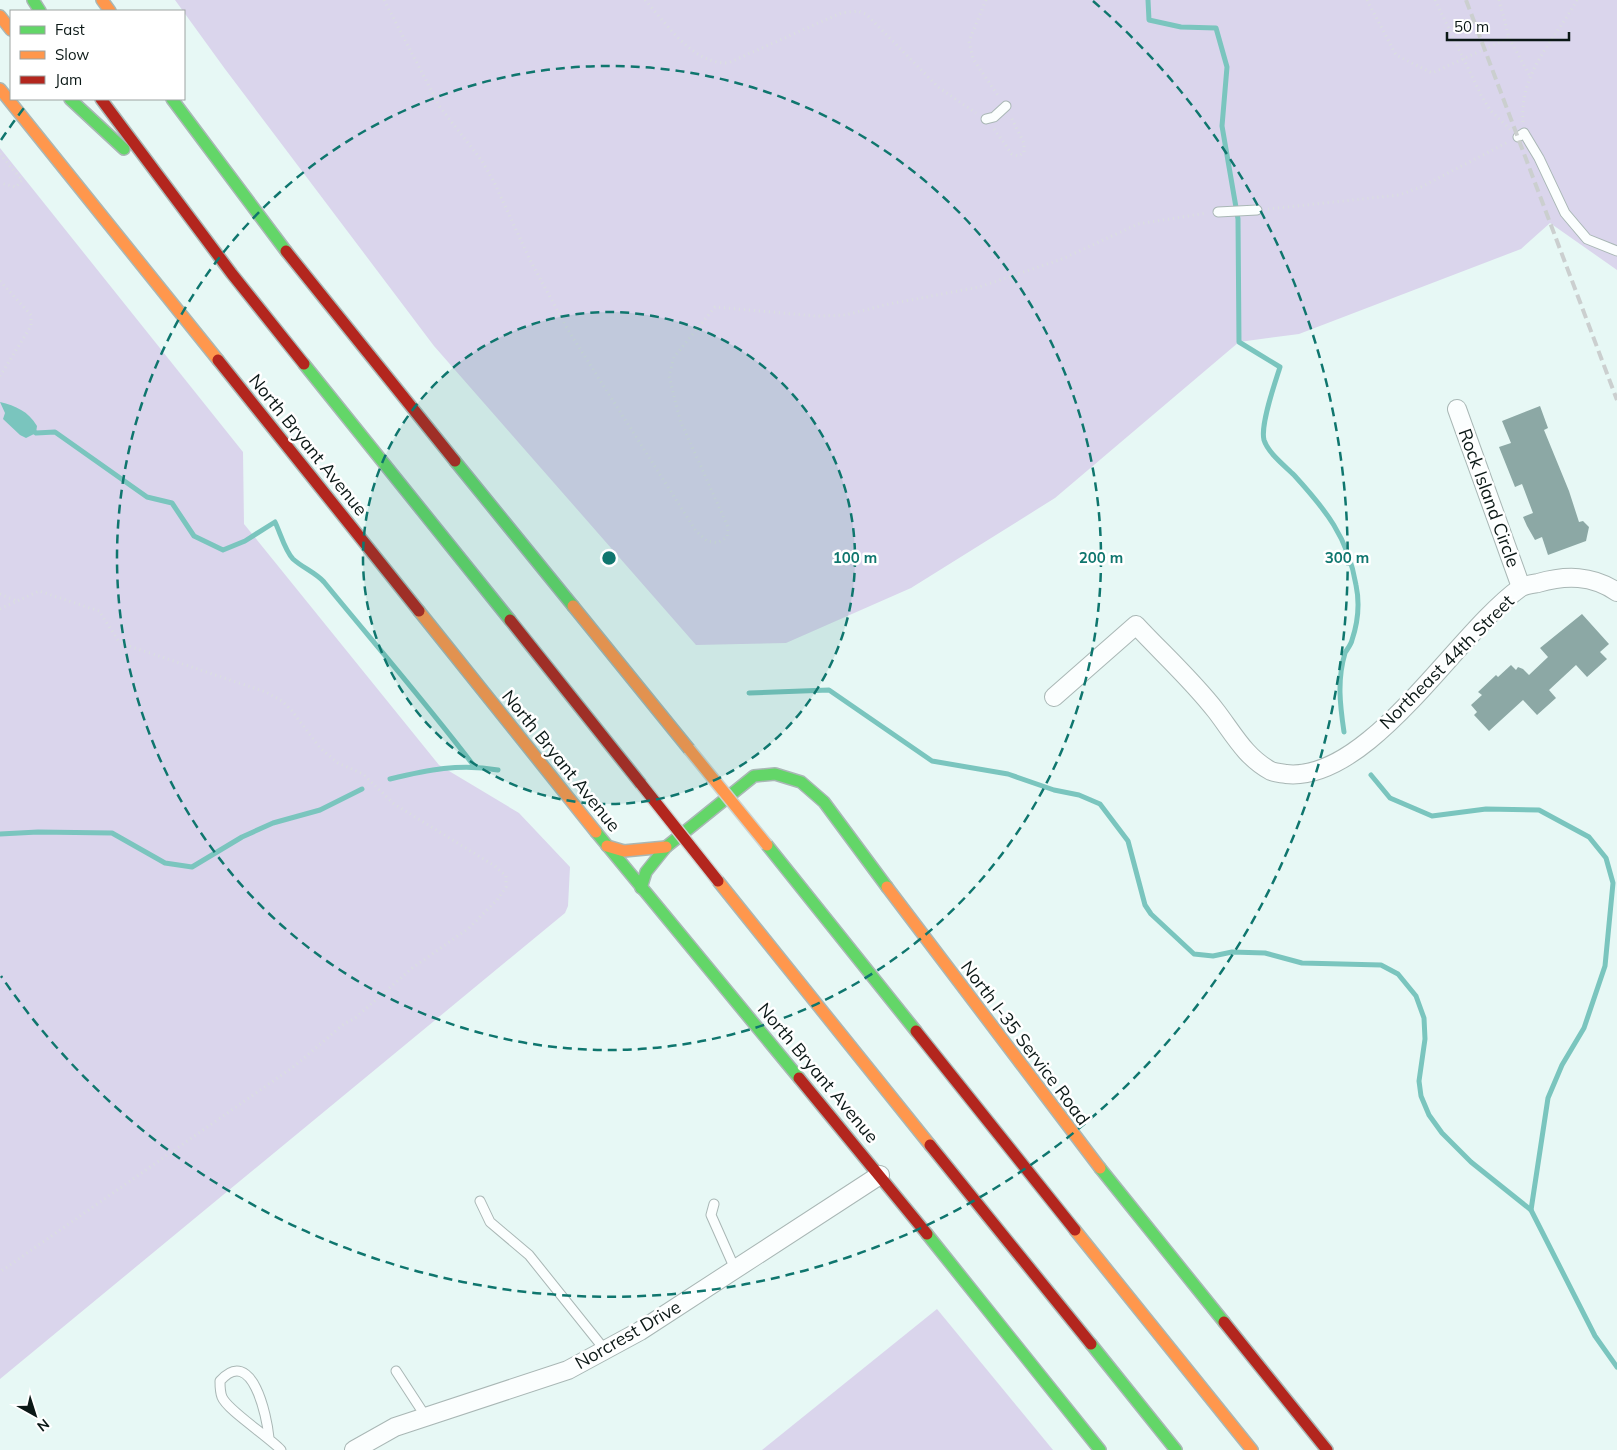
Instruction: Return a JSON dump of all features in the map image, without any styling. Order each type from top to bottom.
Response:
[{"type":"main road","points":[[0,16],[10,29]]},
{"type":"main road","name":"North Bryant Avenue","points":[[0,89],[607,846],[880,1174],[1100,1450]]},
{"type":"main road","points":[[71,100],[165,185]]},
{"type":"main road","points":[[102,100],[232,274],[1176,1450]]},
{"type":"main road","points":[[173,100],[313,286],[767,845],[1252,1450]]},
{"type":"main road","name":"North I-35 Service Road","points":[[641,888],[646,872],[666,847],[754,776],[768,772],[781,773],[802,781],[811,788],[824,802],[1066,1126],[1327,1450]]},
{"type":"main road","points":[[607,846],[624,850],[666,847]]},
{"type":"street","name":"Rock Island Circle","points":[[1457,409],[1521,587]]},
{"type":"street","name":"Northeast 44th Street","points":[[1054,697],[1136,625],[1216,710],[1236,741],[1255,761],[1273,772],[1292,775],[1313,773],[1336,764],[1368,741],[1521,587],[1574,577],[1602,582],[1617,592]]},
{"type":"street","name":"Norcrest Drive","points":[[354,1450],[395,1427],[568,1370],[640,1332],[880,1174]]},
{"type":"lane","points":[[986,120],[994,117],[1006,106]]},
{"type":"lane","points":[[1521,135],[1540,158],[1565,213],[1587,240],[1617,251]]},
{"type":"lane","points":[[1218,212],[1257,210]]},
{"type":"lane","points":[[480,1201],[490,1222],[529,1255],[605,1350]]},
{"type":"lane","points":[[714,1204],[711,1215],[735,1269]]},
{"type":"lane","points":[[269,1438],[267,1420],[251,1378],[243,1372],[234,1371],[226,1375],[220,1381],[222,1398],[227,1405],[269,1438],[280,1450]]},
{"type":"lane","points":[[396,1371],[426,1417]]},
{"type":"path","points":[[384,0],[440,107],[482,161],[494,182],[530,260],[568,330],[696,531],[707,541],[717,543],[727,538],[728,527],[680,420],[669,376],[674,357],[715,307],[816,316],[846,315],[884,305],[979,287],[1062,259],[1138,224],[1218,212]]},
{"type":"path","points":[[645,0],[693,51],[715,64],[728,64],[841,13],[858,11],[866,14],[880,26],[938,87],[986,120],[1012,154],[1018,156],[1024,153],[1024,143],[1006,106],[974,60],[969,41],[986,0]]},
{"type":"path","points":[[1367,0],[1396,55],[1432,73],[1509,38]]},
{"type":"path","points":[[1435,0],[1462,59],[1490,110],[1521,135]]},
{"type":"path","points":[[1499,0],[1509,38],[1530,76]]},
{"type":"path","points":[[1521,135],[1530,76],[1546,46],[1568,17],[1577,0]]},
{"type":"path","points":[[1257,210],[1399,195],[1421,187],[1521,135]]},
{"type":"path","points":[[0,154],[22,180],[16,187],[0,183]]},
{"type":"path","points":[[0,281],[31,315],[31,326],[0,376]]},
{"type":"path","points":[[0,609],[38,591],[98,611],[120,643],[266,692],[282,701],[320,748],[338,763],[363,774],[394,804],[495,866],[506,876],[506,887],[497,900],[469,928],[411,969],[354,1019],[345,1023],[296,1065],[0,1272]]},
{"type":"path","points":[[0,594],[17,601]]},
{"type":"shaded area","points":[[175,0],[1617,0],[1617,270],[1550,223],[1521,249],[1299,334],[1239,342],[1055,498],[911,588],[786,643],[696,645],[434,346],[225,69],[185,14],[185,10],[182,10]]},
{"type":"shaded area","points":[[0,148],[243,452],[244,524],[439,765],[519,813],[570,867],[568,906],[565,913],[0,1379]]},
{"type":"shaded area","points":[[937,1309],[1053,1450],[762,1450]]},
{"type":"water","points":[[0,402],[16,407],[26,413],[37,426],[36,433],[26,438],[20,435],[3,419],[5,413]]},
{"type":"building","points":[[1540,406],[1548,428],[1544,430],[1569,491],[1579,522],[1583,521],[1589,527],[1586,541],[1548,555],[1542,537],[1535,540],[1527,526],[1523,517],[1533,513],[1522,484],[1515,487],[1499,447],[1511,443],[1502,421]]},
{"type":"building","points":[[1582,614],[1609,644],[1600,652],[1607,659],[1587,677],[1576,665],[1549,690],[1556,698],[1537,715],[1523,700],[1489,731],[1474,715],[1477,712],[1471,705],[1482,695],[1478,692],[1496,675],[1498,677],[1511,665],[1516,670],[1518,667],[1523,669],[1529,675],[1548,657],[1540,648]]},
{"type":"waterway","points":[[1148,0],[1149,20],[1181,27],[1216,28],[1227,67],[1222,126],[1238,219],[1239,342],[1280,367],[1266,415],[1263,433],[1264,440],[1273,454],[1294,475],[1334,525],[1347,552],[1356,585],[1358,599],[1357,620],[1351,642],[1342,663],[1340,683],[1340,702],[1344,732]]},
{"type":"waterway","points":[[32,430],[36,433],[55,432],[147,497],[172,503],[194,536],[223,550],[245,541],[275,522],[290,556],[324,582],[419,696],[474,766]]},
{"type":"waterway","points":[[749,693],[829,690],[932,761],[1008,774],[1054,790],[1079,795],[1100,804],[1128,841],[1145,905],[1151,914],[1194,954],[1213,956],[1232,952],[1265,953],[1302,963],[1381,965],[1398,974],[1416,996],[1424,1018],[1425,1039],[1419,1081],[1421,1096],[1429,1115],[1442,1133],[1471,1162],[1531,1210],[1595,1336],[1617,1367]]},
{"type":"waterway","points":[[390,779],[444,768],[470,767],[498,770]]},
{"type":"waterway","points":[[1371,775],[1390,798],[1432,816],[1486,809],[1539,810],[1589,837],[1606,858],[1613,883],[1605,966],[1584,1028],[1562,1065],[1548,1098],[1531,1210]]},
{"type":"waterway","points":[[0,834],[38,832],[112,833],[165,863],[192,867],[242,837],[273,823],[320,810],[362,789]]},
{"type":"railway","points":[[1466,0],[1617,400]]},
{"type":"traffic: fast","points":[[33,0],[39,10]]},
{"type":"traffic: fast","points":[[71,100],[124,149]]},
{"type":"traffic: fast","points":[[173,100],[286,251]]},
{"type":"traffic: fast","points":[[304,364],[510,620]]},
{"type":"traffic: fast","points":[[455,461],[573,606]]},
{"type":"traffic: fast","points":[[641,888],[646,872],[666,847],[754,776],[775,774],[801,782],[824,802],[887,887]]},
{"type":"traffic: fast","points":[[596,832],[799,1078]]},
{"type":"traffic: fast","points":[[767,845],[916,1031]]},
{"type":"traffic: fast","points":[[1100,1168],[1224,1322]]},
{"type":"traffic: fast","points":[[927,1234],[1100,1450]]},
{"type":"traffic: fast","points":[[1091,1344],[1176,1450]]},
{"type":"traffic: slow","points":[[102,0],[109,10]]},
{"type":"traffic: slow","points":[[0,16],[10,29]]},
{"type":"traffic: slow","points":[[0,89],[218,360]]},
{"type":"traffic: slow","points":[[573,606],[689,749]]},
{"type":"traffic: slow","points":[[419,611],[596,832]]},
{"type":"traffic: slow","points":[[689,749],[767,845]]},
{"type":"traffic: slow","points":[[607,846],[624,851],[666,847]]},
{"type":"traffic: slow","points":[[718,881],[930,1145]]},
{"type":"traffic: slow","points":[[887,887],[1100,1168]]},
{"type":"traffic: slow","points":[[1075,1230],[1252,1450]]},
{"type":"traffic: jam","points":[[102,100],[232,274],[304,364]]},
{"type":"traffic: jam","points":[[286,251],[455,461]]},
{"type":"traffic: jam","points":[[218,360],[419,611]]},
{"type":"traffic: jam","points":[[510,620],[641,784]]},
{"type":"traffic: jam","points":[[641,784],[718,881]]},
{"type":"traffic: jam","points":[[916,1031],[1075,1230]]},
{"type":"traffic: jam","points":[[799,1078],[927,1234]]},
{"type":"traffic: jam","points":[[930,1145],[1091,1344]]},
{"type":"traffic: jam","points":[[1224,1322],[1327,1450]]}]
